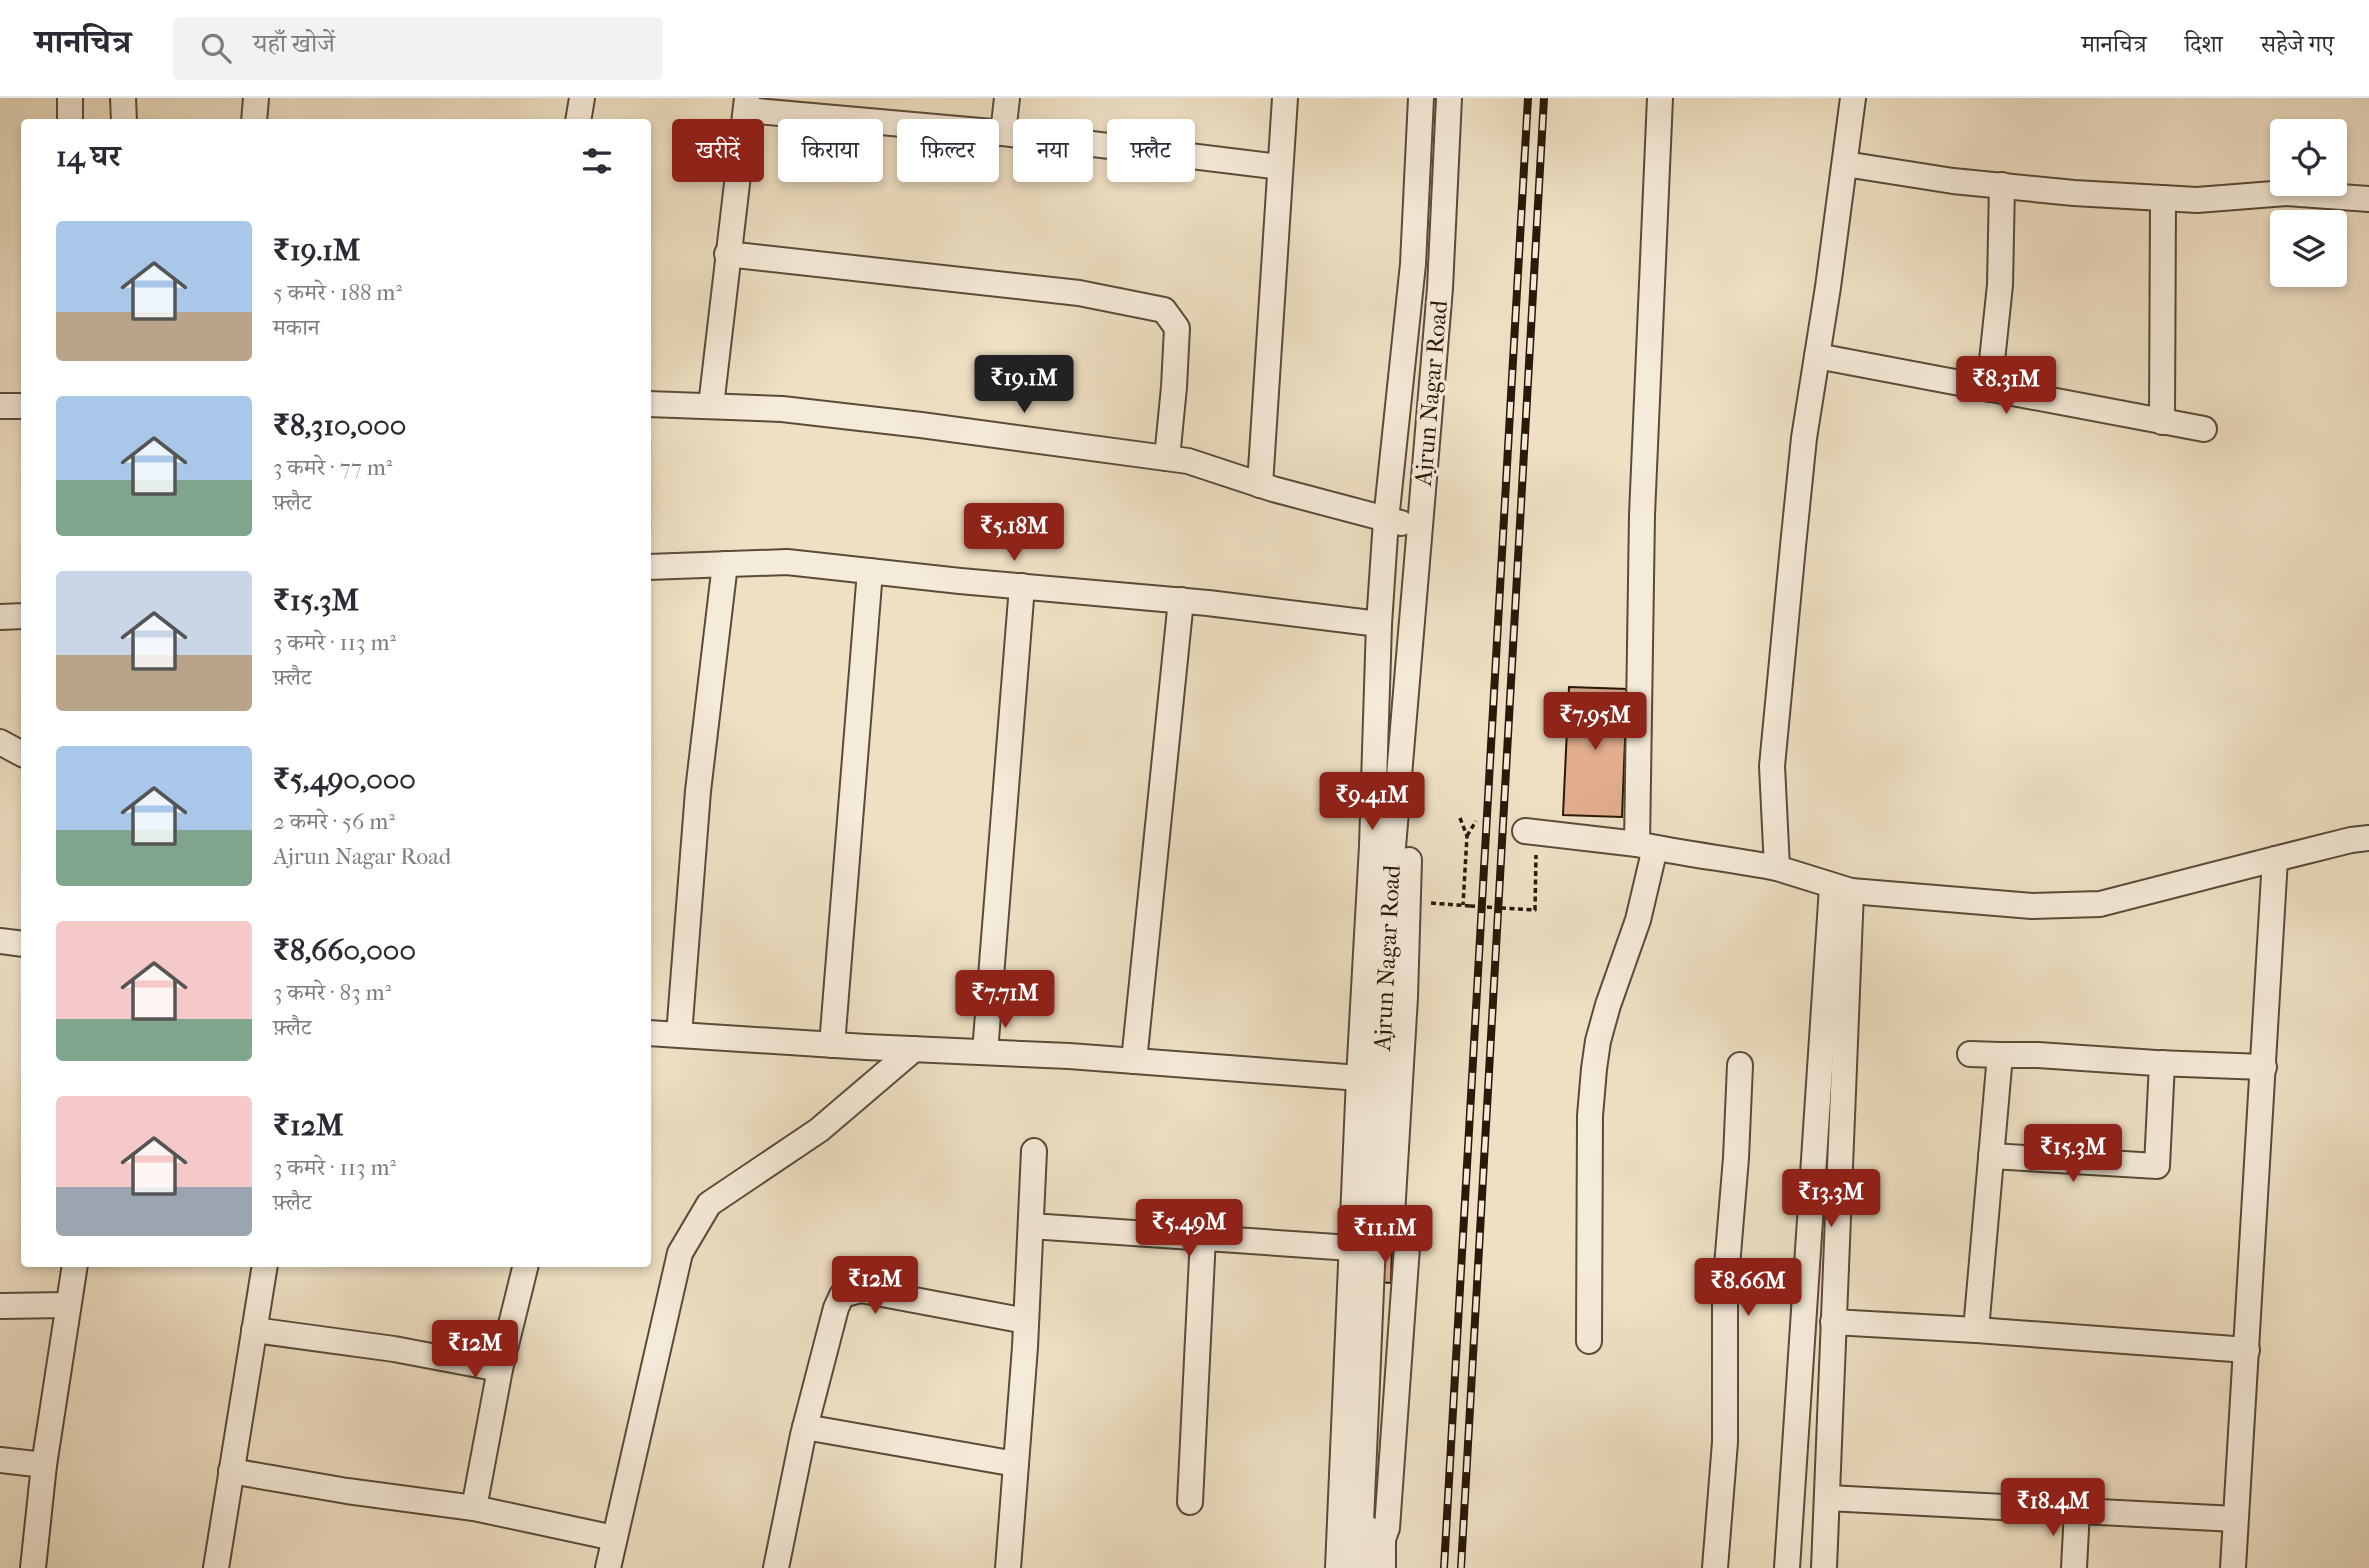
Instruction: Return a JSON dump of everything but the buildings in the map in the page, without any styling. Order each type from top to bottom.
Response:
[{"type":"street","points":[[70,98],[70,119]]},
{"type":"street","points":[[123,98],[124,119]]},
{"type":"street","points":[[254,119],[256,98]]},
{"type":"street","points":[[578,119],[582,98]]},
{"type":"street","points":[[1003,133],[1007,98]]},
{"type":"street","points":[[1260,485],[1285,98]]},
{"type":"street","name":"Ajrun Nagar Road","points":[[1359,1568],[1372,846],[1379,624],[1413,264],[1421,98]]},
{"type":"street","name":"Ajrun Nagar Road","points":[[1338,1568],[1351,1248],[1393,847],[1420,527],[1440,288],[1448,98]]},
{"type":"street","points":[[1589,1341],[1590,1116],[1594,1069],[1608,1005],[1638,920],[1646,846],[1642,515],[1660,98]]},
{"type":"street","points":[[1777,867],[1772,765],[1804,438],[1853,98]]},
{"type":"street","points":[[711,406],[746,104],[1280,167]]},
{"type":"street","points":[[1845,164],[1953,181],[2163,198],[2197,200],[2286,193],[2369,199]]},
{"type":"street","points":[[1989,389],[2000,285],[2002,186]]},
{"type":"street","points":[[2162,422],[2163,198]]},
{"type":"street","points":[[727,254],[1079,293],[1164,310],[1177,328],[1167,458]]},
{"type":"street","points":[[1817,356],[2204,429]]},
{"type":"street","points":[[651,404],[782,409],[1188,461],[1260,485],[1420,527]]},
{"type":"street","points":[[0,406],[21,406]]},
{"type":"street","points":[[651,567],[787,562],[1181,600],[1379,624]]},
{"type":"street","points":[[679,1035],[698,791],[725,564]]},
{"type":"street","points":[[832,1045],[870,571]]},
{"type":"street","points":[[985,1052],[1022,586]]},
{"type":"street","points":[[1134,1061],[1181,600]]},
{"type":"street","points":[[0,617],[21,616]]},
{"type":"street","points":[[0,742],[21,753]]},
{"type":"street","points":[[1531,832],[1646,846],[1777,867],[1842,889],[2032,906],[2100,904],[2351,840],[2369,838]]},
{"type":"street","points":[[1372,846],[1414,849],[1392,1215],[1408,1247],[1387,1528],[1382,1539],[1382,1568]]},
{"type":"street","points":[[2233,1568],[2275,859]]},
{"type":"street","points":[[1824,1568],[1847,940],[1842,889]]},
{"type":"street","points":[[1787,1568],[1842,889]]},
{"type":"street","points":[[0,941],[21,944]]},
{"type":"street","points":[[651,1033],[1134,1061],[1369,1079]]},
{"type":"street","points":[[608,1568],[680,1253],[709,1203],[819,1130],[914,1049]]},
{"type":"street","points":[[1970,1054],[2264,1067]]},
{"type":"street","points":[[1976,1330],[2000,1055]]},
{"type":"street","points":[[1992,1156],[2157,1166],[2162,1063]]},
{"type":"street","points":[[1715,1568],[1725,1442],[1725,1290],[1736,1158],[1740,1065]]},
{"type":"street","points":[[1008,1568],[1026,1321],[1034,1151]]},
{"type":"street","points":[[1031,1226],[1351,1248]]},
{"type":"street","points":[[1191,1502],[1203,1237]]},
{"type":"street","points":[[33,1568],[44,1465],[74,1267]]},
{"type":"street","points":[[216,1568],[264,1267]]},
{"type":"street","points":[[474,1508],[500,1369],[525,1267]]},
{"type":"street","points":[[776,1568],[805,1427],[836,1308],[842,1296],[861,1290],[1026,1321]]},
{"type":"street","points":[[0,1306],[68,1305]]},
{"type":"street","points":[[1833,1322],[2246,1350]]},
{"type":"street","points":[[254,1330],[394,1349],[500,1369]]},
{"type":"street","points":[[805,1427],[1016,1464]]},
{"type":"street","points":[[0,1460],[44,1465]]},
{"type":"street","points":[[231,1471],[347,1491],[474,1508],[614,1538]]},
{"type":"street","points":[[1828,1498],[2235,1519]]},
{"type":"street","points":[[2074,1568],[2077,1510]]},
{"type":"street","points":[[1360,1523],[1382,1539]]},
{"type":"path","points":[[1460,818],[1467,836],[1463,905]]},
{"type":"path","points":[[1467,836],[1476,821]]},
{"type":"path","points":[[1434,903],[1535,910],[1531,832]]},
{"type":"railway","points":[[1444,1568],[1528,98]]},
{"type":"railway","points":[[1461,1568],[1544,98]]}]
